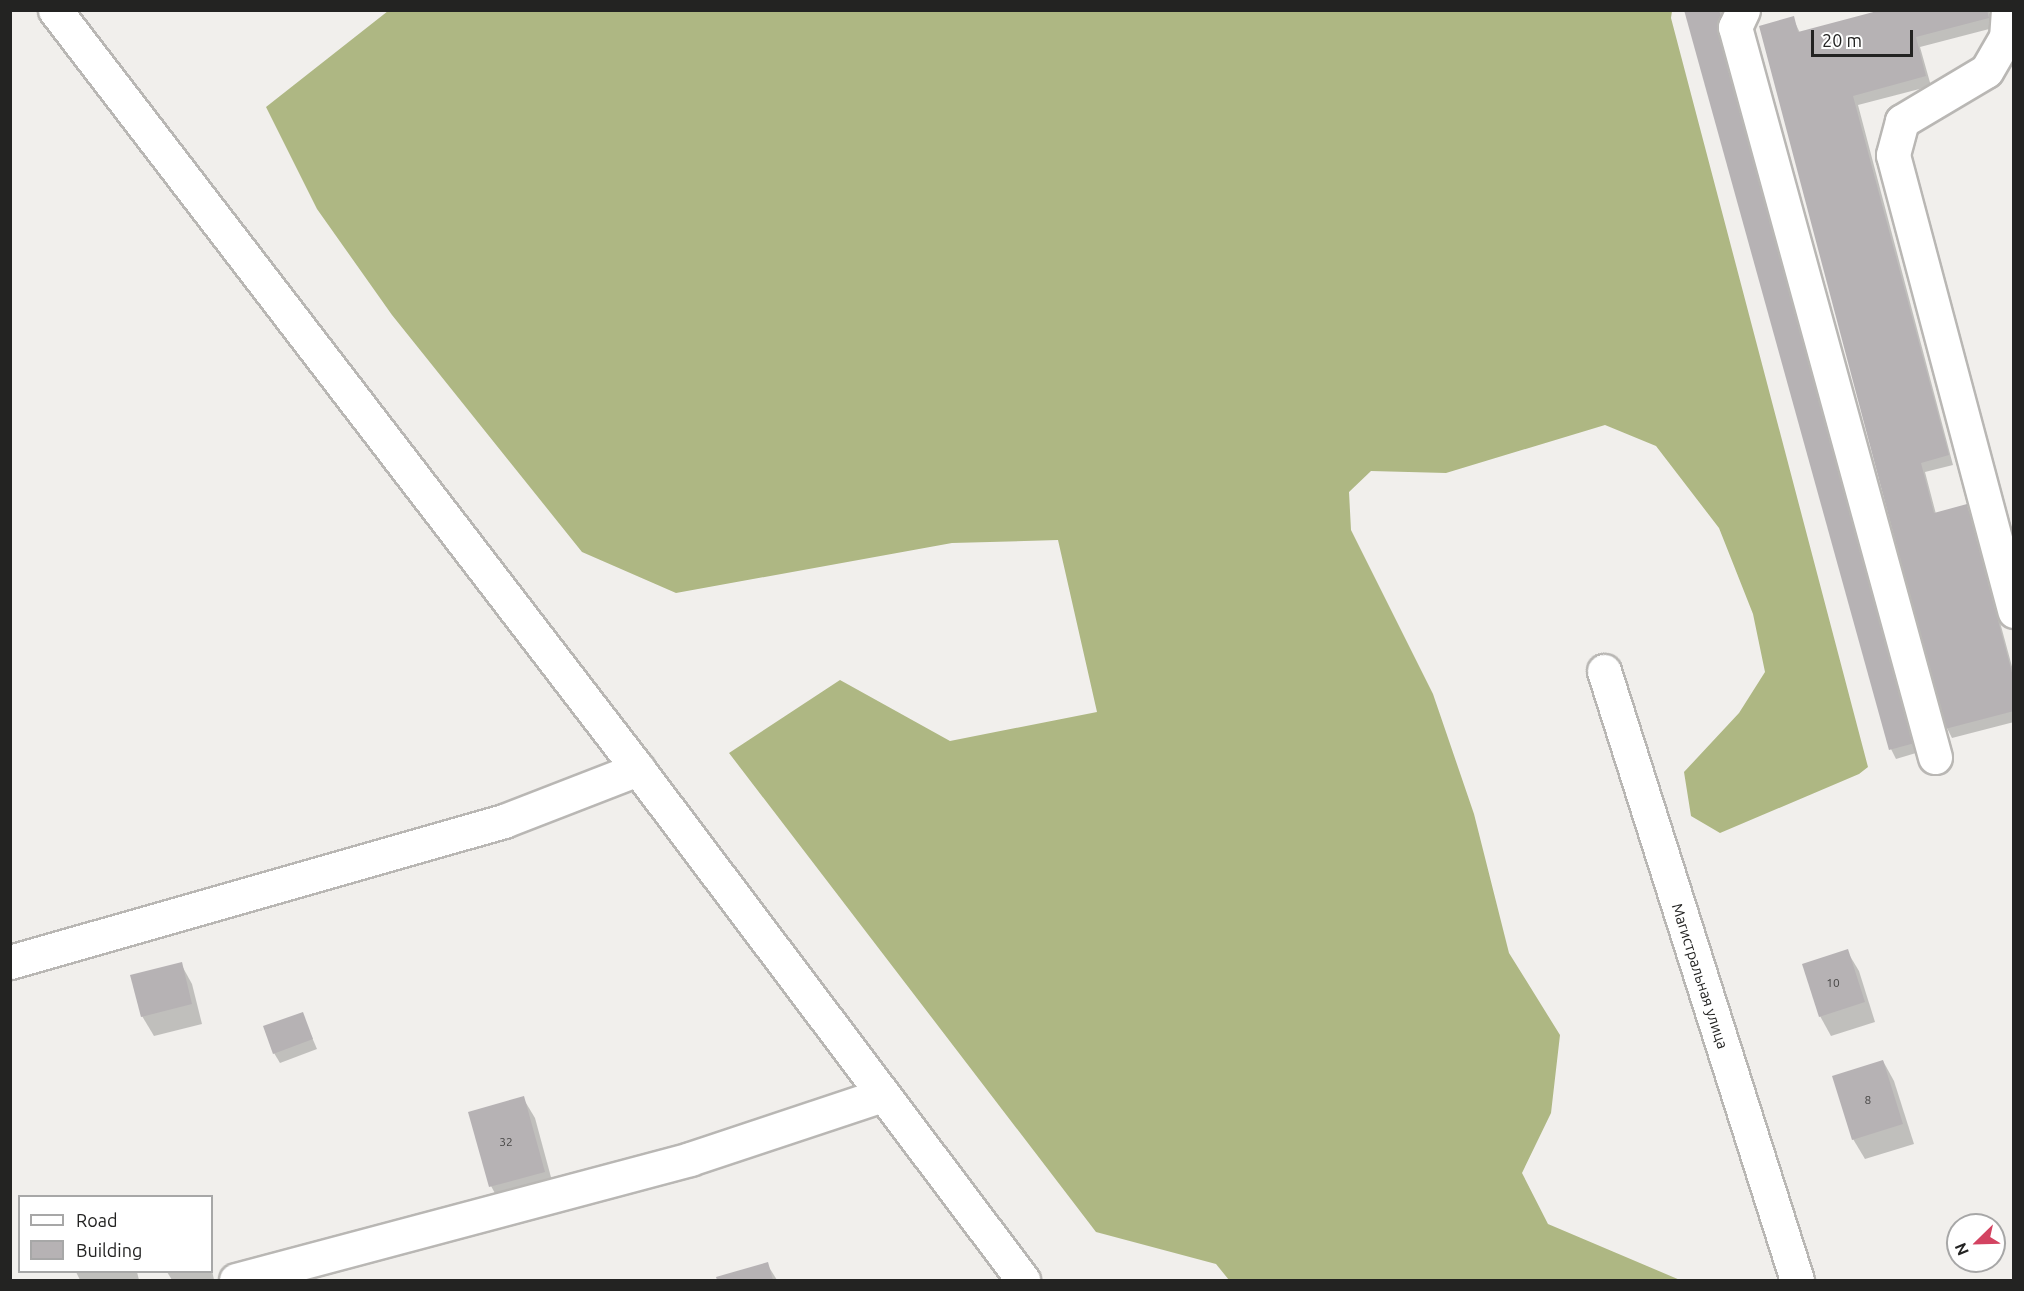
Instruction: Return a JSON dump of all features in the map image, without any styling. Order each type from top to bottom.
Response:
[{"type":"street","points":[[55,10],[638,768],[1023,1281]]},
{"type":"street","points":[[1743,10],[1735,27],[1935,757]]},
{"type":"street","points":[[2008,10],[2006,37],[1986,71],[1902,121],[1893,155],[2013,611]]},
{"type":"street","name":"Магистральная улица","points":[[1604,671],[1797,1281]]},
{"type":"street","points":[[10,962],[504,821],[638,768]]},
{"type":"street","points":[[236,1281],[319,1270],[690,1159],[882,1095]]},
{"type":"green space","points":[[388,11],[1672,11],[1671,18],[1868,767],[1859,774],[1720,833],[1691,816],[1684,772],[1739,713],[1765,672],[1753,614],[1719,528],[1656,446],[1605,425],[1446,473],[1371,471],[1349,492],[1351,530],[1433,694],[1474,814],[1509,953],[1560,1035],[1551,1113],[1522,1173],[1548,1224],[1680,1280],[1229,1280],[1216,1264],[1096,1232],[729,753],[840,680],[950,741],[1097,712],[1058,540],[952,543],[676,593],[582,552],[392,315],[317,209],[266,107]]},
{"type":"building","points":[[1684,10],[1719,10],[1922,741],[1889,750]]},
{"type":"building","points":[[1881,10],[1987,10],[1989,18],[1916,37],[1926,76],[1853,96],[1949,455],[1921,463],[1934,513],[1967,504],[2014,680],[2014,711],[1945,729],[1759,26],[1794,16],[1798,32]]},
{"type":"building","points":[[1848,949],[1865,1002],[1819,1017],[1802,964]]},
{"type":"building","points":[[182,962],[192,1004],[141,1017],[130,975]]},
{"type":"building","points":[[303,1012],[313,1039],[273,1054],[263,1026]]},
{"type":"building","points":[[1883,1060],[1903,1124],[1852,1140],[1832,1076]]},
{"type":"building","points":[[524,1096],[545,1172],[489,1187],[468,1112]]},
{"type":"building","points":[[768,1262],[773,1280],[717,1280],[716,1277]]}]
